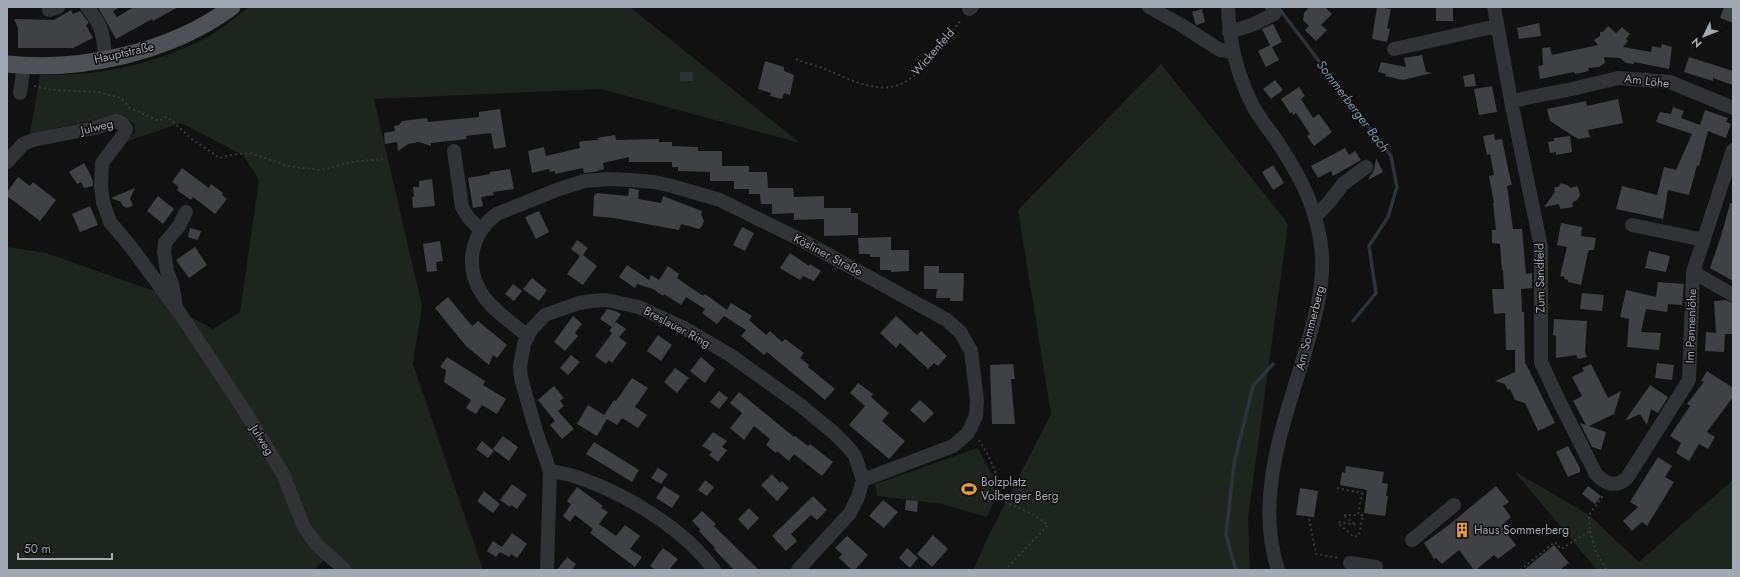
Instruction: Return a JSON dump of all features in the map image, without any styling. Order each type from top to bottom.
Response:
[{"type":"main road","name":"Hauptstraße","points":[[7,64],[24,65],[76,63],[133,53],[167,42],[193,31],[225,9]]},
{"type":"street","points":[[87,7],[92,13],[104,36],[104,58]]},
{"type":"street","points":[[1149,7],[1220,50],[1233,52]]},
{"type":"street","name":"Am Sommerberg","points":[[1228,7],[1229,32],[1241,79],[1251,102],[1300,178],[1316,216],[1322,256],[1320,295],[1314,321],[1275,456],[1269,498],[1271,535],[1278,570]]},
{"type":"street","points":[[1229,32],[1274,14],[1272,7]]},
{"type":"street","name":"Zum Sandfeld","points":[[1494,7],[1496,26],[1541,247],[1541,362],[1596,474],[1601,480],[1613,484]]},
{"type":"street","points":[[1394,49],[1496,26]]},
{"type":"street","points":[[20,92],[24,65]]},
{"type":"street","name":"Am Löhe","points":[[1511,102],[1618,78],[1670,82],[1733,108]]},
{"type":"street","name":"Julweg","points":[[7,162],[23,144],[33,140],[94,128],[116,121],[123,124],[126,129],[124,134],[102,163],[101,186],[103,202],[110,222],[131,247],[176,309],[244,410],[283,474],[304,527],[316,544],[345,570]]},
{"type":"street","name":"Im Pannenlöhe","points":[[1613,484],[1627,478],[1689,380],[1693,272],[1733,150]]},
{"type":"street","points":[[454,151],[462,207],[468,217],[481,231]]},
{"type":"street","points":[[1316,216],[1343,184],[1366,167]]},
{"type":"street","name":"Kösliner Straße","points":[[527,336],[489,303],[482,295],[473,277],[472,247],[490,219],[505,209],[559,189],[585,181],[609,179],[654,182],[720,200],[812,246],[948,320],[961,333],[971,351],[977,400],[976,416],[971,428],[966,434],[953,446],[863,480]]},
{"type":"street","name":"Julweg","points":[[176,309],[172,284],[167,271],[164,252],[165,243],[179,226],[186,212]]},
{"type":"street","points":[[1632,225],[1704,240]]},
{"type":"street","points":[[1693,272],[1733,295]]},
{"type":"street","name":"Breslauer Ring","points":[[547,570],[550,471],[536,431],[521,378],[522,355],[527,336],[545,315],[579,303],[592,300],[606,300],[639,307],[684,328],[730,355],[800,405],[847,446],[855,456],[863,480]]},
{"type":"street","points":[[550,471],[578,477],[631,502],[679,534],[714,570]]},
{"type":"street","points":[[798,570],[847,518],[858,497],[863,480]]},
{"type":"street","points":[[1412,540],[1454,505]]},
{"type":"street","points":[[1346,561],[1376,567]]},
{"type":"path","name":"Wickenfeld","points":[[796,59],[869,86],[884,88],[898,85],[911,78],[941,45],[970,8]]},
{"type":"path","points":[[34,86],[52,90],[98,92],[121,98],[130,108],[142,114],[159,121],[166,117],[171,120],[190,137],[220,158],[250,153],[282,165],[321,170],[352,162],[383,159]]},
{"type":"path","points":[[971,428],[987,453],[997,475],[999,499],[1032,514],[1048,525],[1006,570]]},
{"type":"path","points":[[1607,570],[1596,552],[1590,531],[1589,515],[1613,484]]},
{"type":"path","points":[[1337,488],[1362,493],[1358,515]]},
{"type":"path","points":[[1343,515],[1358,515],[1363,515],[1359,535],[1354,537],[1338,522],[1355,526],[1355,524],[1343,515]]},
{"type":"path","points":[[1309,520],[1316,554],[1346,561]]},
{"type":"path","points":[[1520,570],[1555,542],[1561,549],[1590,531]]},
{"type":"shaded area","points":[[249,7],[630,7],[800,143],[601,89],[374,99],[422,306],[413,364],[483,570],[354,570],[319,540],[310,523],[290,473],[247,404],[187,315],[213,329],[240,312],[259,180],[243,155],[181,123],[128,141],[135,132],[135,126],[131,121],[116,115],[30,134],[40,75],[94,73],[148,61],[200,41],[214,33]]},
{"type":"shaded area","points":[[1161,64],[1288,224],[1248,518],[1250,570],[973,570],[988,537],[1051,414],[1018,210]]},
{"type":"shaded area","points":[[680,72],[693,72],[693,81],[680,81]]},
{"type":"shaded area","points":[[7,247],[46,253],[157,292],[240,413],[324,560],[314,570],[7,570]]},
{"type":"shaded area","points":[[978,448],[994,479],[995,499],[987,517],[942,504],[877,496],[875,484]]},
{"type":"shaded area","points":[[1514,471],[1589,515],[1639,562],[1733,480],[1733,570],[1597,570]]},
{"type":"building","points":[[98,7],[120,7],[113,11],[117,17],[134,7],[178,7],[153,21],[152,19],[116,39]]},
{"type":"building","points":[[1309,7],[1325,7],[1332,14],[1321,25],[1327,30],[1316,41],[1305,30],[1309,26],[1303,20],[1304,13]]},
{"type":"building","points":[[1377,7],[1391,9],[1387,28],[1390,29],[1387,42],[1372,39]]},
{"type":"building","points":[[1436,7],[1453,7],[1453,21],[1436,21]]},
{"type":"building","points":[[1724,7],[1733,7],[1733,23],[1720,18]]},
{"type":"building","points":[[1202,9],[1205,22],[1196,25],[1192,12]]},
{"type":"building","points":[[71,10],[73,14],[80,11],[89,23],[86,25],[93,38],[73,48],[18,48],[18,28],[14,19],[54,20]]},
{"type":"building","points":[[1539,23],[1541,36],[1519,39],[1517,28]]},
{"type":"building","points":[[1273,24],[1282,42],[1272,47],[1279,60],[1266,67],[1258,51],[1270,45],[1262,29]]},
{"type":"building","points":[[1608,26],[1616,33],[1622,27],[1630,34],[1626,39],[1628,41],[1623,47],[1651,52],[1652,46],[1661,48],[1662,44],[1672,47],[1669,69],[1634,62],[1634,64],[1626,63],[1620,58],[1604,57],[1605,63],[1599,67],[1588,68],[1589,71],[1575,74],[1574,72],[1540,79],[1538,66],[1543,65],[1542,48],[1550,47],[1552,55],[1598,45],[1594,40],[1600,36],[1600,32],[1603,32]]},
{"type":"building","points":[[1422,55],[1426,72],[1432,73],[1403,80],[1385,76],[1386,74],[1378,72],[1381,62],[1406,67],[1404,58]]},
{"type":"building","points":[[1689,57],[1733,71],[1733,85],[1713,78],[1713,81],[1684,72]]},
{"type":"building","points":[[765,61],[784,67],[784,71],[794,75],[790,95],[784,93],[782,99],[770,96],[771,93],[758,89]]},
{"type":"building","points":[[1474,74],[1476,86],[1465,87],[1463,76]]},
{"type":"building","points":[[1275,80],[1283,90],[1271,99],[1263,89]]},
{"type":"building","points":[[1492,86],[1497,112],[1479,115],[1474,89]]},
{"type":"building","points":[[1299,87],[1305,96],[1301,99],[1313,118],[1319,114],[1332,132],[1314,146],[1307,136],[1310,134],[1296,113],[1293,115],[1292,112],[1290,113],[1281,99]]},
{"type":"building","points":[[1618,99],[1623,123],[1588,130],[1590,137],[1578,139],[1550,121],[1547,109],[1586,101],[1587,106]]},
{"type":"building","points":[[1673,107],[1684,111],[1681,118],[1700,125],[1705,110],[1728,118],[1726,122],[1731,124],[1726,138],[1708,131],[1699,166],[1697,165],[1689,195],[1668,190],[1663,219],[1616,209],[1622,186],[1657,195],[1664,167],[1676,170],[1692,134],[1656,122],[1660,112],[1671,114]]},
{"type":"building","points":[[500,109],[506,147],[494,149],[491,133],[466,136],[467,139],[431,143],[431,146],[419,142],[408,144],[398,151],[397,142],[385,144],[384,133],[395,131],[394,126],[399,125],[402,121],[427,118],[428,122],[479,117],[479,112]]},
{"type":"building","points":[[1494,134],[1495,140],[1502,139],[1512,185],[1507,186],[1513,229],[1522,229],[1526,274],[1532,273],[1532,288],[1521,289],[1522,312],[1524,312],[1525,364],[1555,423],[1538,431],[1525,403],[1515,400],[1510,389],[1508,390],[1505,384],[1495,381],[1515,372],[1515,350],[1506,350],[1505,313],[1494,314],[1492,289],[1504,289],[1503,270],[1500,244],[1492,243],[1492,230],[1496,230],[1494,203],[1489,176],[1494,175],[1490,154],[1487,155],[1483,136]]},
{"type":"building","points":[[615,135],[616,140],[659,139],[659,142],[672,142],[672,146],[698,147],[698,151],[722,151],[722,166],[749,166],[749,172],[767,172],[768,188],[793,188],[794,197],[824,196],[824,208],[851,208],[851,213],[858,213],[858,235],[824,236],[824,219],[794,220],[794,213],[772,214],[772,204],[761,204],[760,194],[749,194],[749,189],[734,189],[734,181],[710,181],[710,172],[678,171],[678,167],[672,167],[672,162],[629,162],[629,157],[603,163],[604,169],[594,172],[584,173],[583,168],[555,174],[555,171],[550,172],[549,169],[532,173],[528,151],[544,147],[546,156],[580,148],[579,142],[598,140],[597,138]]},
{"type":"building","points":[[1570,136],[1572,152],[1556,155],[1556,152],[1550,153],[1548,142],[1554,141],[1554,138]]},
{"type":"building","points":[[1345,148],[1349,155],[1355,151],[1361,160],[1333,176],[1331,171],[1318,178],[1311,166]]},
{"type":"building","points":[[1376,158],[1383,172],[1368,180],[1374,170]]},
{"type":"building","points":[[84,163],[93,181],[93,186],[84,188],[81,182],[77,184],[69,172]]},
{"type":"building","points":[[1273,165],[1284,183],[1273,190],[1262,172]]},
{"type":"building","points":[[182,168],[209,188],[211,184],[223,193],[222,195],[227,199],[215,214],[193,197],[191,200],[177,190],[179,187],[172,182]]},
{"type":"building","points":[[510,169],[514,189],[493,192],[494,195],[481,197],[483,206],[473,208],[468,178],[490,174],[490,172]]},
{"type":"building","points":[[18,177],[30,186],[33,182],[56,200],[40,221],[7,196],[7,192]]},
{"type":"building","points":[[432,179],[435,206],[413,208],[413,187],[419,187],[419,181]]},
{"type":"building","points":[[1561,183],[1571,188],[1577,186],[1579,190],[1580,195],[1577,200],[1572,203],[1573,207],[1560,209],[1559,204],[1544,207],[1555,192],[1554,187],[1558,187]]},
{"type":"building","points":[[135,188],[130,199],[133,205],[127,208],[123,206],[121,202],[111,198]]},
{"type":"building","points":[[629,188],[639,190],[638,199],[661,203],[663,196],[702,211],[701,214],[704,221],[702,226],[699,229],[681,224],[679,230],[614,218],[593,216],[594,196],[597,193],[628,196]]},
{"type":"building","points":[[158,196],[174,209],[163,224],[147,211]]},
{"type":"building","points":[[1730,203],[1733,203],[1733,281],[1710,268]]},
{"type":"building","points":[[90,206],[98,225],[80,232],[72,214]]},
{"type":"building","points":[[539,211],[549,232],[536,239],[525,217]]},
{"type":"building","points":[[1561,223],[1582,227],[1581,236],[1596,238],[1594,250],[1589,250],[1588,252],[1581,285],[1568,282],[1568,280],[1564,279],[1565,277],[1560,276],[1567,247],[1557,245]]},
{"type":"building","points":[[742,227],[754,233],[745,251],[733,245]]},
{"type":"building","points":[[190,228],[201,231],[198,240],[188,237]]},
{"type":"building","points":[[891,237],[891,250],[909,250],[909,271],[891,272],[891,270],[880,270],[880,257],[870,257],[870,254],[859,254],[858,238]]},
{"type":"building","points":[[577,240],[588,248],[583,255],[597,266],[583,285],[567,274],[580,256],[571,249]]},
{"type":"building","points":[[440,241],[443,261],[436,262],[437,271],[427,272],[423,244]]},
{"type":"building","points":[[195,247],[207,265],[189,278],[176,260]]},
{"type":"building","points":[[1649,251],[1670,256],[1666,272],[1645,268]]},
{"type":"building","points":[[790,253],[809,266],[810,264],[821,271],[814,281],[803,276],[800,280],[780,268]]},
{"type":"building","points":[[627,265],[649,280],[651,275],[659,280],[668,266],[679,274],[677,278],[703,296],[705,294],[727,310],[731,303],[752,316],[749,320],[766,335],[770,331],[782,342],[785,339],[804,353],[800,358],[809,365],[808,367],[835,389],[825,400],[767,352],[764,355],[741,336],[746,330],[724,316],[717,324],[702,313],[705,309],[686,297],[681,305],[653,289],[637,284],[635,288],[619,277]]},
{"type":"building","points":[[924,266],[939,266],[939,273],[964,273],[963,301],[950,301],[950,298],[936,298],[937,289],[924,289]]},
{"type":"building","points":[[532,278],[547,290],[539,301],[523,289]]},
{"type":"building","points":[[1658,282],[1684,284],[1682,305],[1668,304],[1667,312],[1646,309],[1641,332],[1661,333],[1659,350],[1627,347],[1629,319],[1620,317],[1626,290],[1656,297]]},
{"type":"building","points":[[513,284],[522,291],[514,301],[505,294]]},
{"type":"building","points":[[1582,293],[1604,295],[1602,311],[1580,309]]},
{"type":"building","points":[[448,297],[472,326],[478,321],[507,345],[497,358],[493,355],[489,365],[466,346],[435,308]]},
{"type":"building","points":[[1725,300],[1733,303],[1733,334],[1725,334],[1724,352],[1705,351],[1706,332],[1716,333],[1714,301]]},
{"type":"building","points":[[607,309],[621,314],[612,327],[600,319]]},
{"type":"building","points":[[573,316],[582,324],[575,333],[578,336],[565,351],[554,342]]},
{"type":"building","points":[[896,316],[917,335],[921,331],[947,356],[938,366],[934,363],[928,369],[900,343],[896,348],[880,333]]},
{"type":"building","points":[[1554,319],[1587,321],[1585,352],[1587,357],[1578,359],[1576,355],[1556,358],[1556,336],[1553,335]]},
{"type":"building","points":[[616,322],[626,329],[619,337],[627,343],[612,363],[609,360],[606,364],[595,356],[612,333],[609,331]]},
{"type":"building","points":[[658,335],[672,345],[661,361],[647,351]]},
{"type":"building","points":[[571,355],[580,362],[568,375],[560,368]]},
{"type":"building","points":[[447,357],[485,381],[483,385],[506,399],[497,414],[482,405],[476,414],[466,408],[471,400],[444,382],[446,370],[440,367]]},
{"type":"building","points":[[701,357],[715,369],[705,383],[690,371]]},
{"type":"building","points":[[1657,363],[1674,365],[1672,380],[1655,378]]},
{"type":"building","points":[[1013,364],[1015,379],[1011,379],[1015,424],[992,424],[990,365]]},
{"type":"building","points":[[1591,364],[1608,398],[1621,391],[1614,414],[1589,426],[1606,432],[1601,450],[1592,447],[1580,423],[1586,425],[1573,401],[1582,396],[1572,377],[1584,371],[1582,368]]},
{"type":"building","points":[[675,368],[689,378],[677,393],[664,382]]},
{"type":"building","points":[[1707,371],[1733,388],[1733,397],[1707,432],[1715,437],[1708,449],[1699,444],[1689,461],[1676,453],[1681,443],[1670,436],[1690,406],[1687,404],[1704,382],[1701,381]]},
{"type":"building","points":[[632,378],[648,388],[635,407],[647,415],[638,428],[622,418],[617,425],[607,419],[597,436],[577,424],[588,405],[604,415]]},
{"type":"building","points":[[858,383],[873,394],[871,397],[889,413],[882,421],[905,441],[889,459],[849,425],[865,406],[850,393]]},
{"type":"building","points":[[1650,385],[1668,397],[1658,413],[1651,409],[1647,425],[1640,414],[1625,421]]},
{"type":"building","points":[[554,386],[564,398],[560,401],[564,406],[558,411],[574,429],[562,439],[550,425],[555,421],[538,400]]},
{"type":"building","points":[[719,391],[728,398],[719,409],[710,402]]},
{"type":"building","points":[[739,392],[794,437],[795,436],[808,446],[810,444],[833,462],[822,476],[794,454],[789,461],[777,451],[776,453],[766,445],[770,439],[754,426],[744,440],[730,428],[742,413],[730,403]]},
{"type":"building","points":[[920,400],[934,413],[924,423],[910,410]]},
{"type":"building","points":[[713,432],[727,441],[722,447],[727,450],[718,462],[709,455],[712,452],[702,446]]},
{"type":"building","points":[[503,436],[518,447],[509,461],[493,449]]},
{"type":"building","points":[[482,441],[494,451],[488,458],[476,449]]},
{"type":"building","points":[[594,442],[639,470],[632,482],[586,454]]},
{"type":"building","points":[[1568,446],[1580,468],[1580,472],[1568,477],[1556,452]]},
{"type":"building","points":[[1658,457],[1672,466],[1665,477],[1674,482],[1647,526],[1642,522],[1632,531],[1623,521],[1638,507],[1630,502]]},
{"type":"building","points":[[1346,466],[1384,472],[1382,483],[1388,484],[1385,516],[1364,513],[1367,490],[1340,485],[1342,472],[1345,473]]},
{"type":"building","points":[[658,468],[668,474],[661,484],[651,478]]},
{"type":"building","points":[[772,474],[780,483],[782,481],[789,488],[777,501],[761,485]]},
{"type":"building","points":[[705,480],[714,487],[707,496],[698,490]]},
{"type":"building","points":[[512,484],[527,495],[517,509],[511,505],[510,507],[500,500]]},
{"type":"building","points":[[664,486],[680,496],[672,508],[656,498]]},
{"type":"building","name":"Haus Sommerberg","points":[[1496,486],[1509,502],[1503,506],[1511,517],[1501,526],[1516,545],[1498,559],[1494,555],[1476,570],[1474,570],[1459,550],[1442,564],[1436,558],[1434,559],[1424,543],[1450,524]]},
{"type":"building","points":[[1588,486],[1601,496],[1595,504],[1582,494]]},
{"type":"building","points":[[577,487],[603,506],[601,508],[608,512],[599,524],[616,536],[625,525],[640,536],[630,549],[642,557],[635,567],[590,533],[593,529],[575,515],[570,522],[563,516],[571,504],[567,501]]},
{"type":"building","points":[[1300,488],[1318,491],[1314,517],[1296,515]]},
{"type":"building","points":[[484,491],[500,504],[493,513],[477,501]]},
{"type":"building","points":[[813,496],[827,510],[817,520],[811,515],[791,534],[797,541],[786,551],[772,536]]},
{"type":"building","points":[[883,500],[898,512],[884,528],[869,516]]},
{"type":"building","points":[[906,500],[918,501],[917,512],[905,510]]},
{"type":"building","points":[[749,508],[759,518],[748,530],[738,519]]},
{"type":"building","points":[[702,511],[716,524],[714,526],[759,570],[734,570],[714,549],[715,548],[692,521]]},
{"type":"building","points":[[512,533],[527,544],[517,558],[511,554],[509,557],[500,552],[496,557],[487,551],[493,541],[502,547]]},
{"type":"building","points":[[933,535],[948,549],[932,567],[917,554]]},
{"type":"building","points":[[847,536],[868,555],[855,570],[852,570],[839,558],[842,554],[835,548]]},
{"type":"building","points":[[1554,545],[1569,563],[1560,570],[1524,570]]},
{"type":"building","points":[[663,548],[678,559],[669,570],[655,570],[650,566]]},
{"type":"building","points":[[907,548],[918,558],[910,568],[899,558]]},
{"type":"building","points":[[567,557],[576,564],[572,570],[557,570]]},
{"type":"waterway","name":"Sommerberger Bach","points":[[1278,7],[1391,156],[1397,187],[1388,217],[1369,246],[1376,293],[1353,321]]},
{"type":"waterway","name":"Sommerberger Bach","points":[[1236,570],[1226,535],[1234,464],[1253,386],[1273,364]]},
{"type":"place","name":"Bolzplatz Volberger Berg","points":[[969,489]]},
{"type":"place","name":"Haus Sommerberg","points":[[1462,530]]}]
